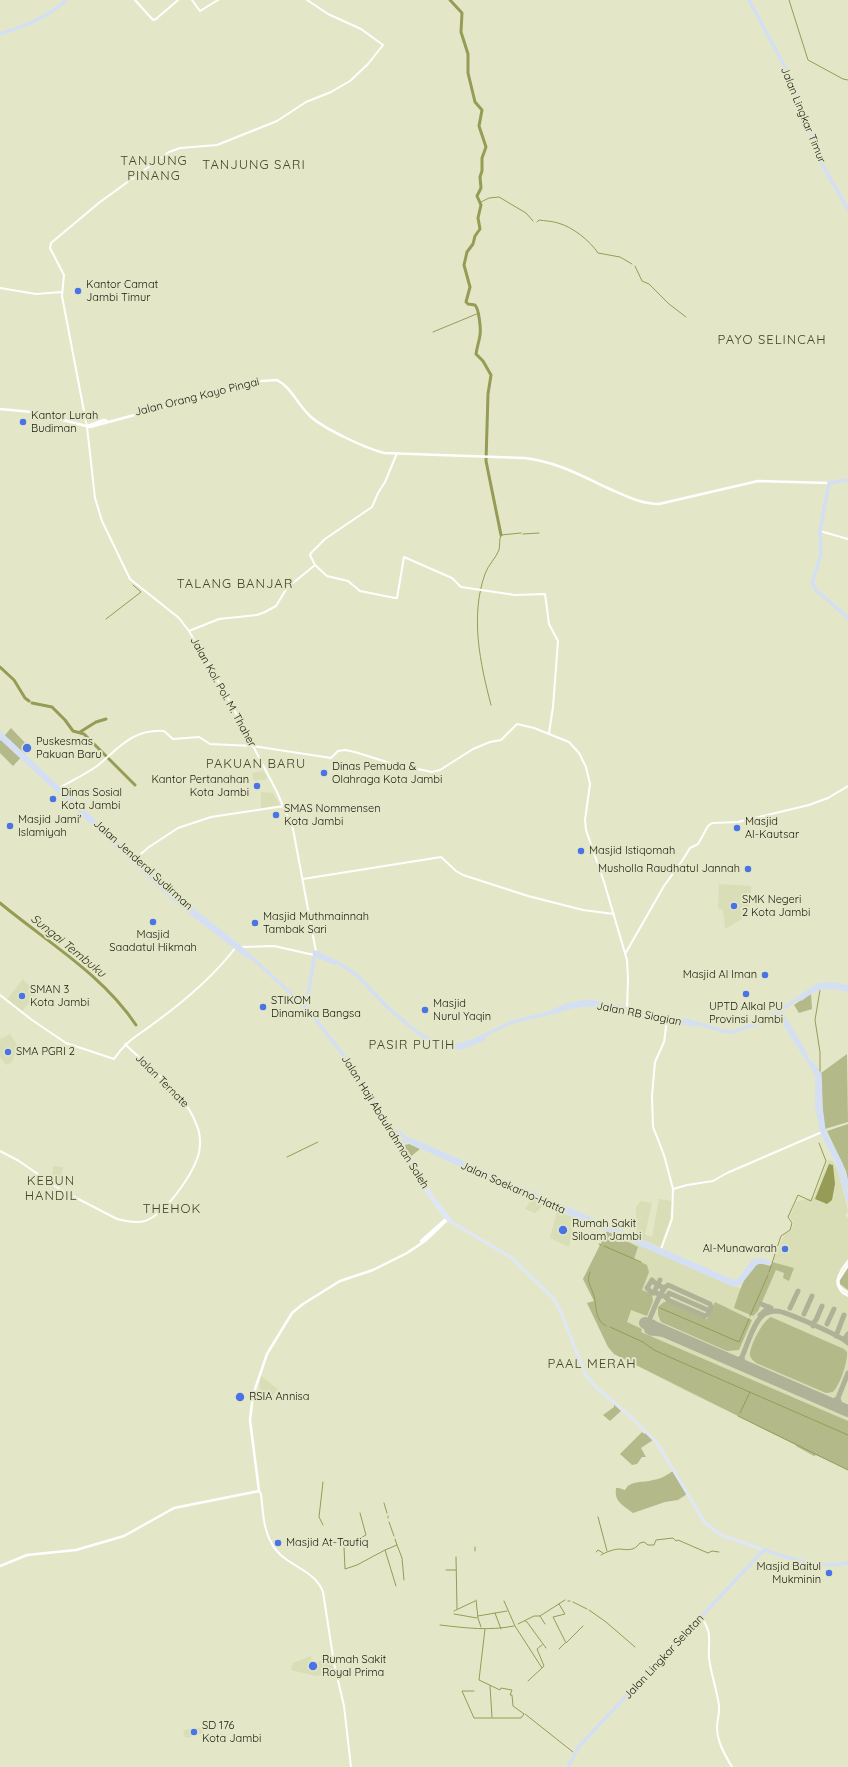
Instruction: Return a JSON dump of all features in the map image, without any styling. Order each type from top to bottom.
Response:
[{"type":"highway","points":[[0,34],[31,23],[48,14],[66,0]]},
{"type":"highway","name":"Jalan Lingkar Timur","points":[[749,0],[791,78],[821,161],[848,209]]},
{"type":"highway","points":[[848,480],[829,483],[820,531],[821,555],[814,575],[813,585],[816,590],[848,618]]},
{"type":"highway","name":"Jalan Jenderal Sudirman","points":[[0,733],[75,806],[172,893],[305,1008]]},
{"type":"highway","name":"Jalan Jenderal Sudirman","points":[[0,737],[59,788],[75,806]]},
{"type":"highway","name":"Jalan Jenderal Sudirman","points":[[115,842],[172,898],[240,947],[305,1008]]},
{"type":"highway","name":"Jalan Kol. Pol. M. Thaher","points":[[305,1008],[315,953]]},
{"type":"highway","name":"Jalan RB Siagian","points":[[315,953],[340,964],[358,976],[386,1006],[418,1033],[444,1044],[455,1046],[464,1044],[512,1022],[539,1017],[567,1008],[588,1004],[621,1009],[648,1017],[693,1024],[729,1034],[760,1025]]},
{"type":"highway","points":[[760,1025],[818,985],[825,984],[848,989]]},
{"type":"highway","name":"Jalan RB Siagian","points":[[546,1015],[567,1005],[600,1002],[657,1016],[689,1021],[728,1032],[760,1025]]},
{"type":"highway","name":"Jalan Haji Abdulrahman Saleh","points":[[305,1008],[357,1074],[392,1131]]},
{"type":"highway","points":[[779,1013],[819,1072],[819,1108],[822,1132],[838,1164],[848,1200]]},
{"type":"highway","points":[[819,1108],[824,1131],[841,1164],[848,1186]]},
{"type":"highway","name":"Jalan Soekarno-Hatta","points":[[392,1131],[397,1131],[408,1139],[545,1201],[734,1282],[738,1282],[758,1262],[769,1264],[770,1262],[763,1260],[754,1261],[750,1269]]},
{"type":"highway","points":[[400,1144],[408,1139]]},
{"type":"highway","points":[[764,1550],[813,1565],[832,1566],[848,1563]]},
{"type":"highway","name":"Jalan Lingkar Selatan","points":[[568,1767],[581,1744],[764,1550]]},
{"type":"main road","name":"Jalan Orang Kayo Pingai","points":[[87,426],[261,381],[277,380],[290,389],[303,409],[316,420],[370,449],[382,452],[450,455]]},
{"type":"main road","points":[[0,409],[32,412],[87,426]]},
{"type":"main road","name":"Jalan Orang Kayo Pingai","points":[[382,452],[544,461],[560,466],[629,497],[650,504],[659,504],[758,481],[829,483]]},
{"type":"main road","name":"Jalan Haji Abdulrahman Saleh","points":[[392,1131],[433,1198],[449,1219],[512,1258],[553,1298],[561,1312],[585,1374],[596,1387],[631,1417],[657,1443],[706,1523],[721,1535],[764,1550]]},
{"type":"main road","points":[[0,1566],[17,1558],[35,1554],[76,1550],[124,1536],[174,1508],[259,1491],[251,1427],[253,1395],[258,1377],[271,1346],[292,1313],[303,1304],[340,1281],[373,1270],[396,1258],[424,1241],[449,1219]]},
{"type":"street","points":[[135,0],[153,20],[178,0]]},
{"type":"street","points":[[192,0],[200,11],[218,0]]},
{"type":"street","name":"Jalan Kol. Pol. M. Thaher","points":[[307,0],[328,14],[360,29],[383,44],[357,77],[331,92],[306,102],[272,124],[217,145],[173,150],[159,158],[102,200],[51,243],[50,248],[64,275],[62,292],[87,426],[96,506],[127,575],[142,591],[179,618],[189,631],[229,700],[284,806],[293,829],[315,953]]},
{"type":"street","points":[[0,288],[31,294],[62,292]]},
{"type":"street","points":[[397,453],[385,482],[372,507],[325,539],[312,551],[310,555],[315,565],[327,576],[348,581],[360,591],[396,598],[401,581],[403,558],[405,557],[452,578],[460,587],[515,595],[545,594],[549,624],[558,641],[553,707],[549,733]]},
{"type":"street","points":[[820,531],[848,539]]},
{"type":"street","points":[[189,631],[219,618],[257,615],[265,612],[276,606],[287,588],[315,565]]},
{"type":"street","points":[[59,788],[95,767],[124,741],[142,733],[161,731],[167,733],[171,738],[198,737],[211,745],[252,746],[330,758],[338,751],[345,750],[393,764],[432,772],[440,770],[473,749],[501,740],[509,734],[515,724],[549,733],[569,742],[580,753],[586,767],[590,784],[585,820],[586,830],[614,914],[625,954],[628,970],[627,1009]]},
{"type":"street","points":[[625,954],[664,886],[690,848],[698,844],[708,826],[712,823],[738,822],[808,805],[828,798],[848,786]]},
{"type":"street","points":[[135,859],[178,828],[211,817],[284,806]]},
{"type":"street","points":[[303,879],[440,857],[463,875],[528,896],[583,910],[614,914]]},
{"type":"street","points":[[240,947],[274,946],[315,953]]},
{"type":"street","points":[[0,995],[32,1020],[66,1043],[114,1059],[125,1044],[153,1024],[209,977],[226,960],[236,947]]},
{"type":"street","points":[[660,1251],[672,1219],[673,1188],[664,1155],[653,1130],[652,1083],[655,1062],[664,1042],[667,1020]]},
{"type":"street","name":"Jalan Ternate","points":[[0,1151],[19,1161],[61,1190],[122,1221],[143,1221],[165,1207],[188,1177],[197,1160],[200,1137],[198,1126],[186,1103],[125,1044]]},
{"type":"street","points":[[673,1188],[713,1181],[727,1173],[822,1132]]},
{"type":"street","points":[[848,1261],[838,1281],[840,1287],[848,1295]]},
{"type":"street","points":[[259,1491],[261,1494],[266,1528],[271,1543],[279,1554],[285,1559],[316,1579],[323,1592],[334,1664],[344,1706],[351,1767]]},
{"type":"street","points":[[701,1617],[706,1624],[710,1638],[709,1658],[719,1706],[717,1728],[718,1737],[732,1767]]},
{"type":"shaded area","points":[[11,728],[30,748],[13,766],[0,753],[0,741]]},
{"type":"shaded area","points":[[264,771],[267,779],[254,781],[252,773]]},
{"type":"shaded area","points":[[261,792],[273,793],[280,805],[261,808]]},
{"type":"shaded area","name":"SMK Negeri 2 Kota Jambi","points":[[719,884],[751,886],[751,904],[746,910],[747,916],[725,929],[723,910],[718,908]]},
{"type":"shaded area","name":"SMAN 3 Kota Jambi","points":[[23,979],[37,993],[22,1011],[7,999]]},
{"type":"shaded area","points":[[811,993],[812,1009],[799,1013],[794,1005]]},
{"type":"shaded area","name":"SMA PGRI 2","points":[[10,1034],[18,1046],[12,1062],[6,1065],[0,1057],[0,1039]]},
{"type":"shaded area","points":[[847,1054],[848,1122],[825,1129],[823,1118],[821,1073]]},
{"type":"shaded area","points":[[848,1124],[848,1180],[846,1171],[827,1131]]},
{"type":"shaded area","points":[[409,1144],[420,1149],[409,1158],[404,1148],[405,1145]]},
{"type":"shaded area","points":[[828,1160],[833,1161],[838,1171],[848,1211],[845,1215],[848,1219],[848,1259],[840,1269],[836,1283],[841,1294],[848,1297],[848,1470],[816,1455],[814,1456],[751,1422],[614,1354],[608,1347],[587,1303],[594,1301],[583,1279],[607,1231],[741,1289],[754,1267],[760,1263],[771,1266],[784,1235],[790,1231],[794,1224],[790,1216],[796,1202],[814,1197]]},
{"type":"shaded area","points":[[829,1164],[833,1165],[835,1184],[832,1200],[827,1204],[815,1199]]},
{"type":"shaded area","points":[[53,1166],[63,1167],[60,1186],[52,1180]]},
{"type":"shaded area","points":[[532,1198],[545,1204],[535,1213],[525,1209]]},
{"type":"shaded area","points":[[659,1199],[672,1201],[670,1219],[660,1247],[637,1237],[636,1208],[640,1201],[652,1203],[645,1234],[652,1237]]},
{"type":"shaded area","name":"Rumah Sakit Siloam Jambi","points":[[557,1211],[575,1218],[569,1247],[550,1238]]},
{"type":"shaded area","points":[[607,1231],[638,1247],[634,1259],[647,1265],[649,1272],[642,1290],[652,1294],[653,1301],[647,1316],[631,1310],[627,1322],[642,1329],[641,1332],[848,1421],[848,1470],[816,1455],[814,1456],[796,1445],[614,1354],[608,1347],[587,1303],[594,1301],[583,1279]]},
{"type":"shaded area","points":[[772,1262],[794,1268],[789,1281],[783,1278],[784,1273],[776,1270],[758,1311],[753,1316],[734,1308],[743,1282],[750,1271],[760,1263],[770,1266]]},
{"type":"shaded area","points":[[848,1268],[848,1290],[840,1284],[840,1280]]},
{"type":"shaded area","points":[[664,1302],[668,1302],[707,1319],[715,1302],[752,1320],[739,1350],[727,1351],[661,1322],[658,1315],[658,1307]]},
{"type":"shaded area","points":[[771,1317],[844,1349],[847,1352],[843,1373],[836,1389],[833,1392],[826,1393],[756,1363],[752,1359],[750,1352],[754,1340],[764,1323]]},
{"type":"shaded area","points":[[261,1376],[278,1389],[269,1401],[259,1387]]},
{"type":"shaded area","points":[[614,1404],[621,1411],[610,1421],[603,1415],[614,1407]]},
{"type":"shaded area","points":[[642,1432],[644,1434],[646,1432],[653,1440],[641,1448],[646,1457],[642,1457],[637,1464],[632,1465],[620,1454]]},
{"type":"shaded area","points":[[673,1471],[687,1494],[678,1500],[665,1502],[633,1513],[620,1503],[616,1497],[616,1488],[625,1490],[633,1483],[659,1479]]},
{"type":"shaded area","name":"Rumah Sakit Royal Prima","points":[[311,1656],[312,1662],[331,1660],[335,1674],[316,1676],[291,1670],[293,1663]]},
{"type":"shaded area","name":"SD 176 Kota Jambi","points":[[203,1727],[204,1733],[187,1738],[185,1737],[183,1730]]},
{"type":"waterway","points":[[450,0],[462,13],[461,32],[468,54],[468,73],[475,102],[482,110],[479,126],[486,147],[482,158],[482,171],[480,177],[481,188],[477,196],[481,205],[478,218],[480,229],[475,236],[473,244],[467,252],[464,265],[470,287],[466,302],[468,304],[475,305],[478,311],[480,335],[476,354],[483,361],[491,375],[488,394],[486,461],[501,535]]},
{"type":"waterway","points":[[789,0],[808,60],[843,79],[848,80]]},
{"type":"waterway","points":[[481,202],[489,198],[499,197],[526,213],[533,221]]},
{"type":"waterway","points":[[537,222],[539,220],[564,225],[581,235],[598,253],[620,257],[632,264]]},
{"type":"waterway","points":[[635,266],[642,281],[649,284],[669,304],[686,317]]},
{"type":"waterway","points":[[433,332],[479,313]]},
{"type":"waterway","points":[[491,705],[483,673],[478,640],[477,623],[480,590],[486,571],[499,550],[501,535],[521,533]]},
{"type":"waterway","points":[[523,534],[539,533]]},
{"type":"waterway","points":[[106,619],[141,592],[133,585]]},
{"type":"waterway","points":[[0,667],[14,680],[25,698],[29,701]]},
{"type":"waterway","points":[[32,703],[52,707],[65,720],[73,731],[84,734],[135,785]]},
{"type":"waterway","points":[[80,732],[96,722],[106,719]]},
{"type":"waterway","name":"Sungai Tembuku","points":[[0,903],[90,974],[107,990],[136,1025]]},
{"type":"waterway","points":[[820,990],[815,1020],[820,1052],[820,1072]]},
{"type":"waterway","points":[[287,1157],[318,1142]]},
{"type":"waterway","points":[[769,1272],[781,1236],[790,1230],[792,1223],[788,1217],[798,1195],[811,1201],[826,1161],[819,1143]]},
{"type":"waterway","points":[[604,1246],[641,1262]]},
{"type":"waterway","points":[[590,1272],[589,1281],[599,1320],[606,1326]]},
{"type":"waterway","points":[[750,1316],[768,1275]]},
{"type":"waterway","points":[[660,1308],[739,1342],[749,1319]]},
{"type":"waterway","points":[[610,1327],[643,1342],[654,1350],[848,1435]]},
{"type":"waterway","points":[[740,1413],[750,1392]]},
{"type":"waterway","points":[[738,1416],[848,1470]]},
{"type":"waterway","points":[[323,1482],[319,1517],[323,1525]]},
{"type":"waterway","points":[[384,1503],[387,1513]]},
{"type":"waterway","points":[[360,1513],[366,1535],[344,1547],[345,1569],[357,1565],[385,1550]]},
{"type":"waterway","points":[[598,1517],[607,1551]]},
{"type":"waterway","points":[[389,1522],[394,1536]]},
{"type":"waterway","points":[[601,1555],[620,1549],[633,1549],[640,1543],[644,1542],[648,1545],[654,1545],[656,1540],[673,1538],[676,1541],[678,1540],[708,1553],[712,1551],[719,1552]]},
{"type":"waterway","points":[[395,1539],[397,1545],[385,1550],[396,1586]]},
{"type":"waterway","points":[[397,1545],[402,1558],[404,1580]]},
{"type":"waterway","points":[[596,1552],[598,1550],[603,1553]]},
{"type":"waterway","points":[[456,1557],[457,1609]]},
{"type":"waterway","points":[[446,1570],[456,1570]]},
{"type":"waterway","points":[[476,1600],[478,1618],[481,1627]]},
{"type":"waterway","points":[[518,1624],[534,1616],[540,1616],[565,1600]]},
{"type":"waterway","points":[[454,1611],[475,1601]]},
{"type":"waterway","points":[[504,1601],[515,1626],[542,1668],[528,1681]]},
{"type":"waterway","points":[[573,1602],[587,1609]]},
{"type":"waterway","points":[[559,1604],[565,1614],[553,1617],[566,1643],[583,1626]]},
{"type":"waterway","points":[[589,1610],[606,1622],[635,1647]]},
{"type":"waterway","points":[[478,1616],[507,1611]]},
{"type":"waterway","points":[[495,1613],[501,1629]]},
{"type":"waterway","points":[[454,1614],[477,1618]]},
{"type":"waterway","points":[[540,1616],[545,1624]]},
{"type":"waterway","points":[[525,1621],[546,1648]]},
{"type":"waterway","points":[[440,1625],[486,1629],[514,1626]]},
{"type":"waterway","points":[[474,1691],[462,1691],[474,1718],[521,1718],[524,1714],[513,1706],[512,1695],[510,1695],[512,1690],[501,1688],[500,1690],[479,1680],[485,1629]]},
{"type":"waterway","points":[[559,1649],[565,1643]]},
{"type":"waterway","points":[[542,1645],[537,1649],[544,1666],[542,1668]]},
{"type":"waterway","points":[[490,1686],[492,1717]]},
{"type":"waterway","points":[[525,1714],[573,1752]]},
{"type":"taxiway","points":[[647,1324],[659,1297],[662,1292],[665,1287],[668,1285],[710,1304],[711,1307],[708,1314],[705,1316],[668,1300],[665,1296],[660,1296],[657,1293],[652,1293],[647,1288],[652,1280],[662,1287],[663,1290]]},
{"type":"taxiway","points":[[654,1292],[660,1280]]},
{"type":"taxiway","points":[[790,1308],[798,1291]]},
{"type":"taxiway","points":[[667,1298],[669,1293],[710,1311]]},
{"type":"taxiway","points":[[804,1314],[812,1296]]},
{"type":"taxiway","points":[[761,1304],[771,1308]]},
{"type":"taxiway","points":[[813,1326],[822,1306]]},
{"type":"taxiway","points":[[760,1315],[769,1307]]},
{"type":"taxiway","points":[[827,1324],[834,1309]]},
{"type":"taxiway","points":[[746,1367],[743,1363],[742,1357],[756,1323],[765,1314],[770,1312],[777,1311],[791,1315],[825,1330],[848,1343]]},
{"type":"taxiway","points":[[836,1336],[844,1315]]},
{"type":"taxiway","points":[[664,1331],[658,1329],[653,1322],[648,1323],[646,1327],[647,1331],[650,1333],[671,1335],[686,1341]]},
{"type":"taxiway","points":[[846,1341],[844,1340],[848,1334]]},
{"type":"taxiway","points":[[733,1361],[737,1361],[742,1357]]},
{"type":"taxiway","points":[[841,1408],[838,1398],[848,1373]]},
{"type":"taxiway","points":[[827,1402],[834,1401],[838,1398]]},
{"type":"runway","points":[[645,1323],[848,1411]]},
{"type":"place","name":"Kantor Camat Jambi Timur","points":[[78,291]]},
{"type":"place","name":"Kantor Lurah Budiman","points":[[23,422]]},
{"type":"place","name":"Puskesmas Pakuan Baru","points":[[27,748]]},
{"type":"place","name":"Dinas Pemuda & Olahraga Kota Jambi","points":[[324,773]]},
{"type":"place","name":"Kantor Pertanahan Kota Jambi","points":[[257,786]]},
{"type":"place","name":"Dinas Sosial Kota Jambi","points":[[53,799]]},
{"type":"place","name":"SMAS Nommensen Kota Jambi","points":[[276,815]]},
{"type":"place","name":"Masjid Jami' Islamiyah","points":[[10,826]]},
{"type":"place","name":"Masjid Al-Kautsar","points":[[737,828]]},
{"type":"place","name":"Masjid Istiqomah","points":[[581,851]]},
{"type":"place","name":"Musholla Raudhatul Jannah","points":[[748,869]]},
{"type":"place","name":"SMK Negeri 2 Kota Jambi","points":[[734,906]]},
{"type":"place","name":"Masjid Saadatul Hikmah","points":[[153,922]]},
{"type":"place","name":"Masjid Muthmainnah Tambak Sari","points":[[255,923]]},
{"type":"place","name":"Masjid Al Iman","points":[[765,975]]},
{"type":"place","name":"UPTD Alkal PU Provinsi Jambi","points":[[746,994]]},
{"type":"place","name":"SMAN 3 Kota Jambi","points":[[22,996]]},
{"type":"place","name":"STIKOM Dinamika Bangsa","points":[[263,1007]]},
{"type":"place","name":"Masjid Nurul Yaqin","points":[[425,1010]]},
{"type":"place","name":"SMA PGRI 2","points":[[8,1052]]},
{"type":"place","name":"Rumah Sakit Siloam Jambi","points":[[563,1230]]},
{"type":"place","name":"Al-Munawarah","points":[[785,1249]]},
{"type":"place","name":"RSIA Annisa","points":[[240,1397]]},
{"type":"place","name":"Masjid At-Taufiq","points":[[278,1543]]},
{"type":"place","name":"Masjid Baitul Mukminin","points":[[829,1573]]},
{"type":"place","name":"Rumah Sakit Royal Prima","points":[[313,1666]]},
{"type":"place","name":"SD 176 Kota Jambi","points":[[194,1732]]},
{"type":"district","name":"TANJUNG SARI","points":[[254,165]]},
{"type":"district","name":"TANJUNG PINANG","points":[[154,168]]},
{"type":"district","name":"PAYO SELINCAH","points":[[772,340]]},
{"type":"district","name":"TALANG BANJAR","points":[[235,584]]},
{"type":"district","name":"PAKUAN BARU","points":[[256,764]]},
{"type":"district","name":"PASIR PUTIH","points":[[412,1045]]},
{"type":"district","name":"KEBUN HANDIL","points":[[51,1188]]},
{"type":"district","name":"THEHOK","points":[[172,1209]]},
{"type":"district","name":"PAAL MERAH","points":[[592,1364]]}]
